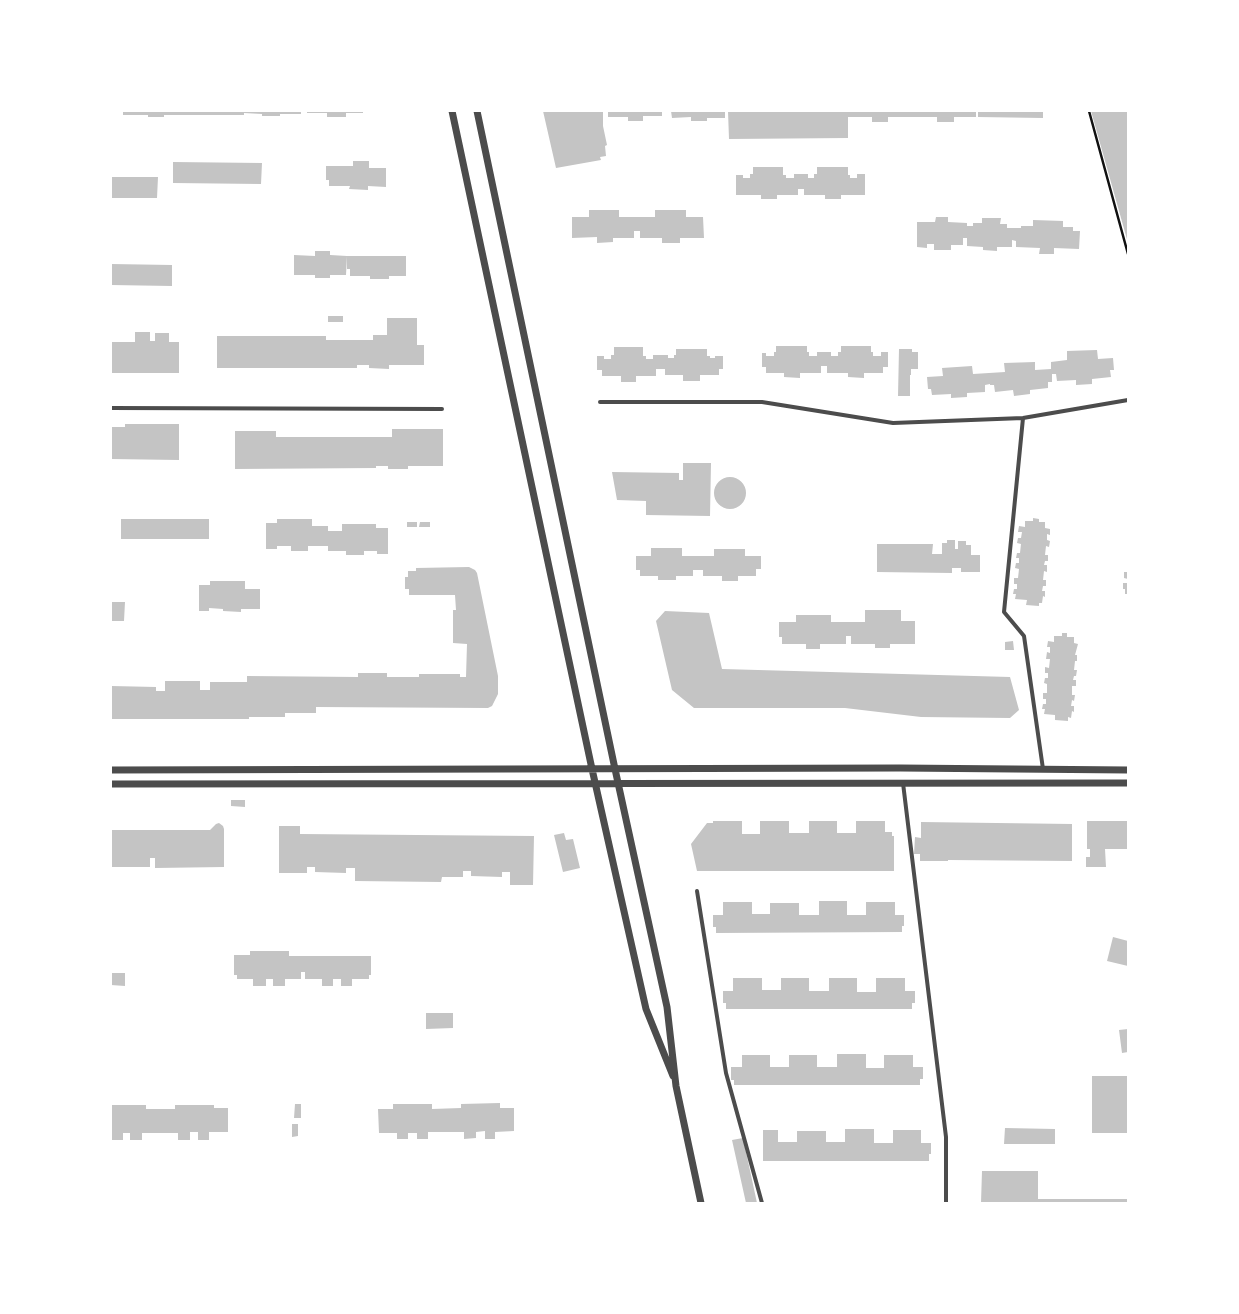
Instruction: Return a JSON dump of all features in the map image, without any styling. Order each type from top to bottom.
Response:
[{"type":"street","points":[[452,111],[595,783],[646,1009],[676,1086]]},
{"type":"street","points":[[477,111],[615,769],[667,1007],[676,1086],[701,1203]]},
{"type":"street","points":[[600,402],[762,402],[893,423],[1023,418],[1128,400]]},
{"type":"street","points":[[111,408],[442,410]]},
{"type":"street","points":[[1023,418],[1004,612],[1024,636],[1042,769]]},
{"type":"street","points":[[111,770],[900,768],[1128,770]]},
{"type":"street","points":[[903,783],[946,1136],[946,1203]]},
{"type":"street","points":[[111,784],[1128,783]]},
{"type":"street","points":[[697,892],[726,1072],[762,1203]]},
{"type":"path","points":[[1089,111],[1128,254]]},
{"type":"building","points":[[123,111],[301,111],[301,114],[262,116],[262,114],[244,113],[244,115],[164,115],[164,117],[148,117],[148,115],[123,115]]},
{"type":"building","points":[[307,111],[363,111],[363,113],[346,113],[346,117],[327,117],[327,113],[307,113]]},
{"type":"building","points":[[543,111],[603,111],[603,126],[607,145],[605,146],[606,156],[600,157],[601,160],[556,168]]},
{"type":"building","points":[[608,111],[662,111],[662,116],[643,116],[643,121],[628,121],[628,117],[608,117]]},
{"type":"building","points":[[671,111],[725,111],[725,118],[707,118],[707,121],[691,121],[691,117],[672,118]]},
{"type":"building","points":[[728,111],[976,111],[976,117],[954,117],[954,122],[937,122],[937,117],[888,117],[888,122],[872,122],[872,117],[848,117],[848,138],[729,139]]},
{"type":"building","points":[[978,111],[1043,111],[1043,118],[978,117]]},
{"type":"building","points":[[1091,111],[1128,111],[1128,243]]},
{"type":"building","points":[[353,161],[369,161],[369,168],[386,168],[386,187],[368,186],[368,190],[349,189],[350,186],[329,186],[329,180],[326,180],[326,166],[353,166]]},
{"type":"building","points":[[173,162],[262,163],[261,184],[173,183]]},
{"type":"building","points":[[753,167],[783,167],[783,175],[786,175],[786,178],[794,178],[794,174],[808,174],[808,178],[814,178],[814,174],[817,174],[817,167],[848,167],[848,175],[850,175],[850,178],[857,178],[857,174],[865,174],[865,195],[841,195],[841,199],[825,199],[825,195],[804,195],[804,189],[798,189],[798,195],[777,195],[777,199],[761,199],[761,195],[736,195],[736,175],[743,175],[743,178],[750,178],[750,174],[753,174]]},
{"type":"building","points":[[111,177],[158,177],[157,198],[111,198]]},
{"type":"building","points":[[589,210],[619,210],[619,217],[655,217],[655,210],[686,210],[686,217],[703,217],[704,238],[680,238],[680,243],[662,243],[662,238],[640,238],[640,231],[634,231],[634,238],[613,238],[613,242],[597,243],[597,237],[572,238],[572,217],[589,217]]},
{"type":"building","points":[[936,217],[948,217],[948,222],[967,223],[967,226],[973,226],[973,223],[982,223],[982,218],[1001,218],[1000,224],[1007,224],[1007,228],[1033,226],[1033,220],[1063,221],[1063,227],[1073,227],[1073,231],[1080,231],[1079,249],[1054,248],[1054,254],[1039,254],[1040,248],[1016,247],[1016,241],[1012,240],[1012,247],[997,247],[997,251],[983,250],[983,247],[967,246],[967,238],[963,238],[963,245],[951,245],[951,250],[934,250],[934,244],[927,244],[927,248],[917,247],[917,222],[935,222]]},
{"type":"building","points":[[315,251],[330,251],[330,255],[347,256],[346,275],[330,275],[330,278],[315,278],[315,275],[294,275],[294,255],[315,256]]},
{"type":"building","points":[[347,256],[406,256],[406,276],[389,276],[389,279],[370,279],[370,276],[350,276],[350,269],[347,269]]},
{"type":"building","points":[[111,264],[172,265],[172,286],[111,285]]},
{"type":"building","points":[[328,316],[343,316],[343,322],[328,322]]},
{"type":"building","points":[[387,318],[417,318],[417,345],[424,345],[424,365],[389,365],[389,369],[369,368],[369,365],[357,365],[357,368],[217,368],[217,336],[326,336],[326,340],[373,340],[373,335],[387,335]]},
{"type":"building","points":[[135,332],[150,332],[150,341],[155,341],[155,333],[169,333],[169,342],[179,342],[179,373],[111,373],[111,342],[135,342]]},
{"type":"building","points":[[776,346],[807,346],[809,356],[817,356],[817,352],[831,352],[831,356],[838,356],[838,352],[841,352],[841,346],[871,346],[873,356],[881,356],[881,352],[888,352],[888,367],[883,367],[883,373],[864,373],[864,378],[848,377],[848,373],[827,373],[827,366],[821,366],[821,373],[800,373],[800,378],[784,377],[784,373],[766,373],[766,367],[762,367],[762,353],[766,353],[766,356],[774,356]]},
{"type":"building","points":[[614,347],[643,347],[643,356],[646,356],[646,359],[653,359],[653,355],[668,355],[668,358],[674,358],[674,355],[676,355],[676,349],[707,349],[707,356],[710,356],[710,358],[715,358],[715,356],[723,356],[723,369],[719,369],[719,375],[700,375],[700,381],[683,381],[683,375],[665,375],[665,369],[656,369],[656,376],[636,376],[636,382],[621,382],[621,376],[602,376],[602,370],[597,370],[597,356],[604,356],[604,359],[611,359],[611,355],[614,355]]},
{"type":"building","points":[[899,349],[912,349],[912,352],[918,352],[918,369],[911,369],[910,396],[898,396]]},
{"type":"building","points":[[1097,350],[1098,359],[1113,358],[1114,370],[1110,370],[1111,377],[1092,379],[1092,384],[1076,385],[1076,380],[1057,381],[1056,374],[1052,374],[1052,382],[1048,382],[1048,388],[1030,390],[1030,394],[1014,396],[1013,390],[995,392],[994,385],[990,384],[985,385],[985,392],[967,393],[967,397],[951,398],[951,394],[932,395],[931,389],[928,389],[927,377],[943,376],[942,368],[972,366],[973,374],[1005,372],[1004,363],[1035,362],[1035,370],[1051,369],[1051,362],[1067,360],[1067,351]]},
{"type":"building","points":[[125,424],[179,424],[179,460],[111,459],[111,427],[125,427]]},
{"type":"building","points":[[392,429],[443,429],[443,466],[408,466],[408,469],[388,469],[388,466],[376,466],[376,468],[235,469],[235,431],[276,431],[276,437],[392,437]]},
{"type":"building","points":[[683,463],[711,463],[710,516],[646,515],[646,501],[617,500],[612,472],[679,473],[679,480],[683,480]]},
{"type":"building","points":[[727,477],[733,477],[742,481],[746,493],[742,505],[733,509],[727,509],[718,505],[714,496],[714,490],[718,481]]},
{"type":"building","points":[[1033,518],[1039,519],[1039,522],[1045,522],[1045,528],[1050,529],[1050,535],[1047,534],[1047,540],[1050,541],[1049,547],[1046,546],[1045,555],[1048,555],[1048,561],[1045,561],[1044,565],[1047,565],[1047,572],[1044,571],[1043,580],[1046,580],[1046,586],[1043,586],[1042,591],[1045,591],[1045,597],[1043,596],[1042,603],[1039,603],[1039,606],[1026,605],[1027,600],[1015,599],[1016,594],[1013,594],[1014,589],[1017,589],[1017,584],[1014,584],[1014,578],[1018,578],[1019,569],[1015,568],[1016,563],[1019,563],[1019,558],[1016,558],[1017,553],[1020,553],[1021,544],[1017,543],[1018,538],[1021,538],[1022,532],[1018,532],[1019,526],[1025,527],[1025,521],[1033,521]]},
{"type":"building","points":[[121,519],[209,519],[209,539],[121,539]]},
{"type":"building","points":[[277,519],[312,519],[312,526],[328,526],[328,531],[342,531],[342,524],[376,524],[376,528],[388,528],[388,554],[377,554],[377,551],[364,551],[364,555],[346,555],[346,551],[328,551],[328,546],[308,546],[308,551],[291,551],[291,546],[277,546],[277,549],[266,549],[266,523],[277,523]]},
{"type":"building","points":[[407,522],[417,522],[417,527],[407,527]]},
{"type":"building","points":[[420,522],[430,522],[430,527],[419,527]]},
{"type":"building","points":[[947,540],[955,540],[955,549],[958,549],[958,541],[966,541],[966,545],[971,545],[971,555],[980,555],[980,572],[961,572],[961,568],[952,568],[952,573],[877,572],[877,544],[933,544],[932,554],[942,554],[942,543],[947,543]]},
{"type":"building","points":[[651,548],[682,548],[682,556],[714,556],[714,549],[745,549],[745,556],[761,556],[761,569],[756,569],[756,576],[738,576],[738,581],[722,581],[722,576],[703,576],[703,570],[693,570],[693,576],[676,576],[676,580],[658,580],[658,576],[640,576],[640,570],[636,570],[636,556],[651,556]]},
{"type":"building","points":[[469,567],[477,573],[498,676],[498,694],[492,706],[488,708],[316,707],[316,713],[285,713],[285,717],[249,717],[249,719],[111,719],[111,686],[156,687],[156,691],[165,691],[165,681],[200,681],[200,690],[210,690],[210,682],[247,682],[247,676],[358,677],[358,673],[387,673],[387,677],[419,677],[419,674],[460,674],[460,677],[466,677],[467,644],[453,643],[453,610],[456,610],[455,595],[409,595],[409,589],[405,589],[405,577],[408,577],[408,571],[416,571],[416,568]]},
{"type":"building","points":[[1124,572],[1128,572],[1128,579],[1124,578]]},
{"type":"building","points":[[1127,579],[1128,594],[1125,594],[1123,583],[1127,583]]},
{"type":"building","points":[[210,581],[245,581],[245,589],[260,589],[260,609],[241,609],[241,612],[223,611],[223,609],[209,608],[209,611],[199,611],[199,585],[210,585]]},
{"type":"building","points":[[111,602],[125,602],[124,621],[111,621]]},
{"type":"building","points":[[865,610],[901,610],[901,621],[915,621],[915,644],[890,644],[890,648],[875,648],[875,644],[851,644],[851,636],[846,636],[846,644],[820,644],[820,649],[806,649],[806,644],[782,644],[782,637],[779,637],[779,622],[796,622],[796,615],[831,615],[831,622],[865,622]]},
{"type":"building","points":[[665,611],[709,613],[722,669],[1010,677],[1019,710],[1010,718],[921,717],[845,708],[694,708],[672,690],[656,621]]},
{"type":"building","points":[[1062,633],[1067,633],[1067,637],[1074,637],[1074,643],[1078,644],[1075,655],[1077,655],[1077,661],[1075,661],[1074,670],[1077,670],[1076,676],[1074,676],[1073,680],[1076,680],[1076,686],[1072,686],[1072,695],[1075,695],[1071,706],[1074,706],[1074,712],[1072,711],[1071,718],[1068,717],[1068,721],[1055,720],[1055,715],[1044,714],[1045,709],[1042,709],[1043,704],[1046,704],[1046,699],[1043,699],[1043,693],[1047,693],[1047,684],[1044,683],[1045,678],[1048,678],[1048,673],[1045,673],[1045,667],[1049,668],[1050,659],[1046,659],[1047,652],[1050,653],[1050,647],[1047,647],[1048,641],[1054,642],[1054,636],[1062,636]]},
{"type":"building","points":[[1013,641],[1014,650],[1005,650],[1005,642]]},
{"type":"building","points":[[231,800],[245,800],[245,807],[231,806]]},
{"type":"building","points":[[713,821],[742,821],[742,834],[760,834],[760,821],[789,821],[789,833],[809,833],[809,821],[837,821],[837,833],[856,833],[856,821],[885,821],[885,832],[892,832],[892,836],[894,836],[894,871],[697,871],[691,844],[707,823],[713,823]]},
{"type":"building","points":[[1087,821],[1128,821],[1128,849],[1105,849],[1106,867],[1086,867],[1086,857],[1090,857],[1090,849],[1087,849]]},
{"type":"building","points":[[921,822],[1072,824],[1072,861],[920,861],[920,854],[914,854],[915,837],[921,838]]},
{"type":"building","points":[[219,823],[224,829],[224,867],[155,868],[155,858],[150,858],[150,867],[111,867],[111,830],[210,830]]},
{"type":"building","points":[[279,826],[300,826],[300,834],[534,836],[533,885],[510,885],[510,872],[502,872],[502,877],[471,876],[471,871],[463,871],[463,877],[442,877],[441,882],[355,881],[355,868],[346,868],[346,873],[315,872],[315,867],[307,867],[307,873],[279,873]]},
{"type":"building","points":[[564,833],[566,840],[573,839],[580,868],[563,872],[554,835]]},
{"type":"building","points":[[819,901],[847,901],[847,915],[866,915],[866,902],[895,902],[895,915],[904,915],[904,926],[902,926],[902,932],[716,933],[716,927],[713,927],[713,915],[723,915],[723,902],[752,902],[752,914],[770,914],[770,903],[799,903],[799,915],[819,915]]},
{"type":"building","points":[[1113,937],[1128,941],[1128,966],[1107,961]]},
{"type":"building","points":[[250,951],[289,951],[289,956],[371,956],[371,975],[369,975],[369,979],[352,979],[352,986],[341,986],[341,979],[333,979],[333,986],[322,986],[322,979],[305,979],[305,972],[301,972],[301,979],[285,979],[285,986],[273,986],[273,979],[266,979],[266,986],[253,986],[253,979],[237,979],[237,975],[234,975],[234,955],[250,955]]},
{"type":"building","points":[[111,973],[125,973],[125,986],[111,985]]},
{"type":"building","points":[[733,978],[762,978],[762,990],[781,990],[781,978],[809,978],[809,991],[829,991],[829,978],[857,978],[857,992],[876,992],[876,978],[905,978],[905,991],[915,991],[915,1003],[912,1003],[912,1009],[726,1009],[726,1003],[723,1003],[723,991],[733,991]]},
{"type":"building","points":[[426,1013],[453,1013],[453,1028],[426,1029]]},
{"type":"building","points":[[1128,1029],[1128,1052],[1122,1053],[1119,1030]]},
{"type":"building","points":[[837,1054],[866,1054],[866,1068],[884,1068],[884,1055],[913,1055],[913,1067],[923,1067],[923,1079],[920,1079],[920,1085],[734,1085],[734,1080],[731,1080],[731,1067],[742,1067],[742,1055],[770,1055],[770,1067],[789,1067],[789,1055],[817,1055],[817,1067],[837,1067]]},
{"type":"building","points":[[1092,1076],[1128,1076],[1128,1133],[1092,1133]]},
{"type":"building","points":[[500,1103],[500,1108],[514,1108],[514,1131],[495,1132],[495,1139],[485,1139],[485,1131],[476,1132],[476,1138],[464,1139],[464,1132],[428,1132],[428,1139],[417,1139],[417,1133],[408,1133],[408,1139],[397,1139],[397,1133],[379,1133],[378,1109],[393,1109],[393,1104],[432,1104],[432,1109],[461,1108],[461,1104]]},
{"type":"building","points":[[295,1104],[301,1104],[301,1118],[294,1118]]},
{"type":"building","points":[[111,1105],[146,1105],[146,1109],[175,1109],[175,1105],[214,1105],[214,1108],[228,1108],[228,1132],[209,1132],[209,1140],[198,1140],[198,1132],[190,1132],[190,1140],[178,1140],[178,1133],[142,1133],[142,1140],[130,1140],[130,1133],[123,1133],[123,1140],[111,1140]]},
{"type":"building","points":[[292,1124],[298,1124],[298,1136],[292,1137]]},
{"type":"building","points":[[1005,1128],[1055,1129],[1055,1144],[1004,1144]]},
{"type":"building","points":[[845,1129],[874,1129],[874,1143],[893,1143],[893,1130],[921,1130],[921,1143],[931,1143],[931,1154],[929,1154],[929,1161],[763,1161],[763,1130],[778,1130],[778,1142],[797,1142],[797,1131],[826,1131],[826,1142],[845,1142]]},
{"type":"building","points":[[743,1138],[757,1203],[746,1203],[732,1140]]},
{"type":"building","points":[[982,1171],[1038,1171],[1038,1199],[1128,1199],[1128,1203],[981,1203]]}]
